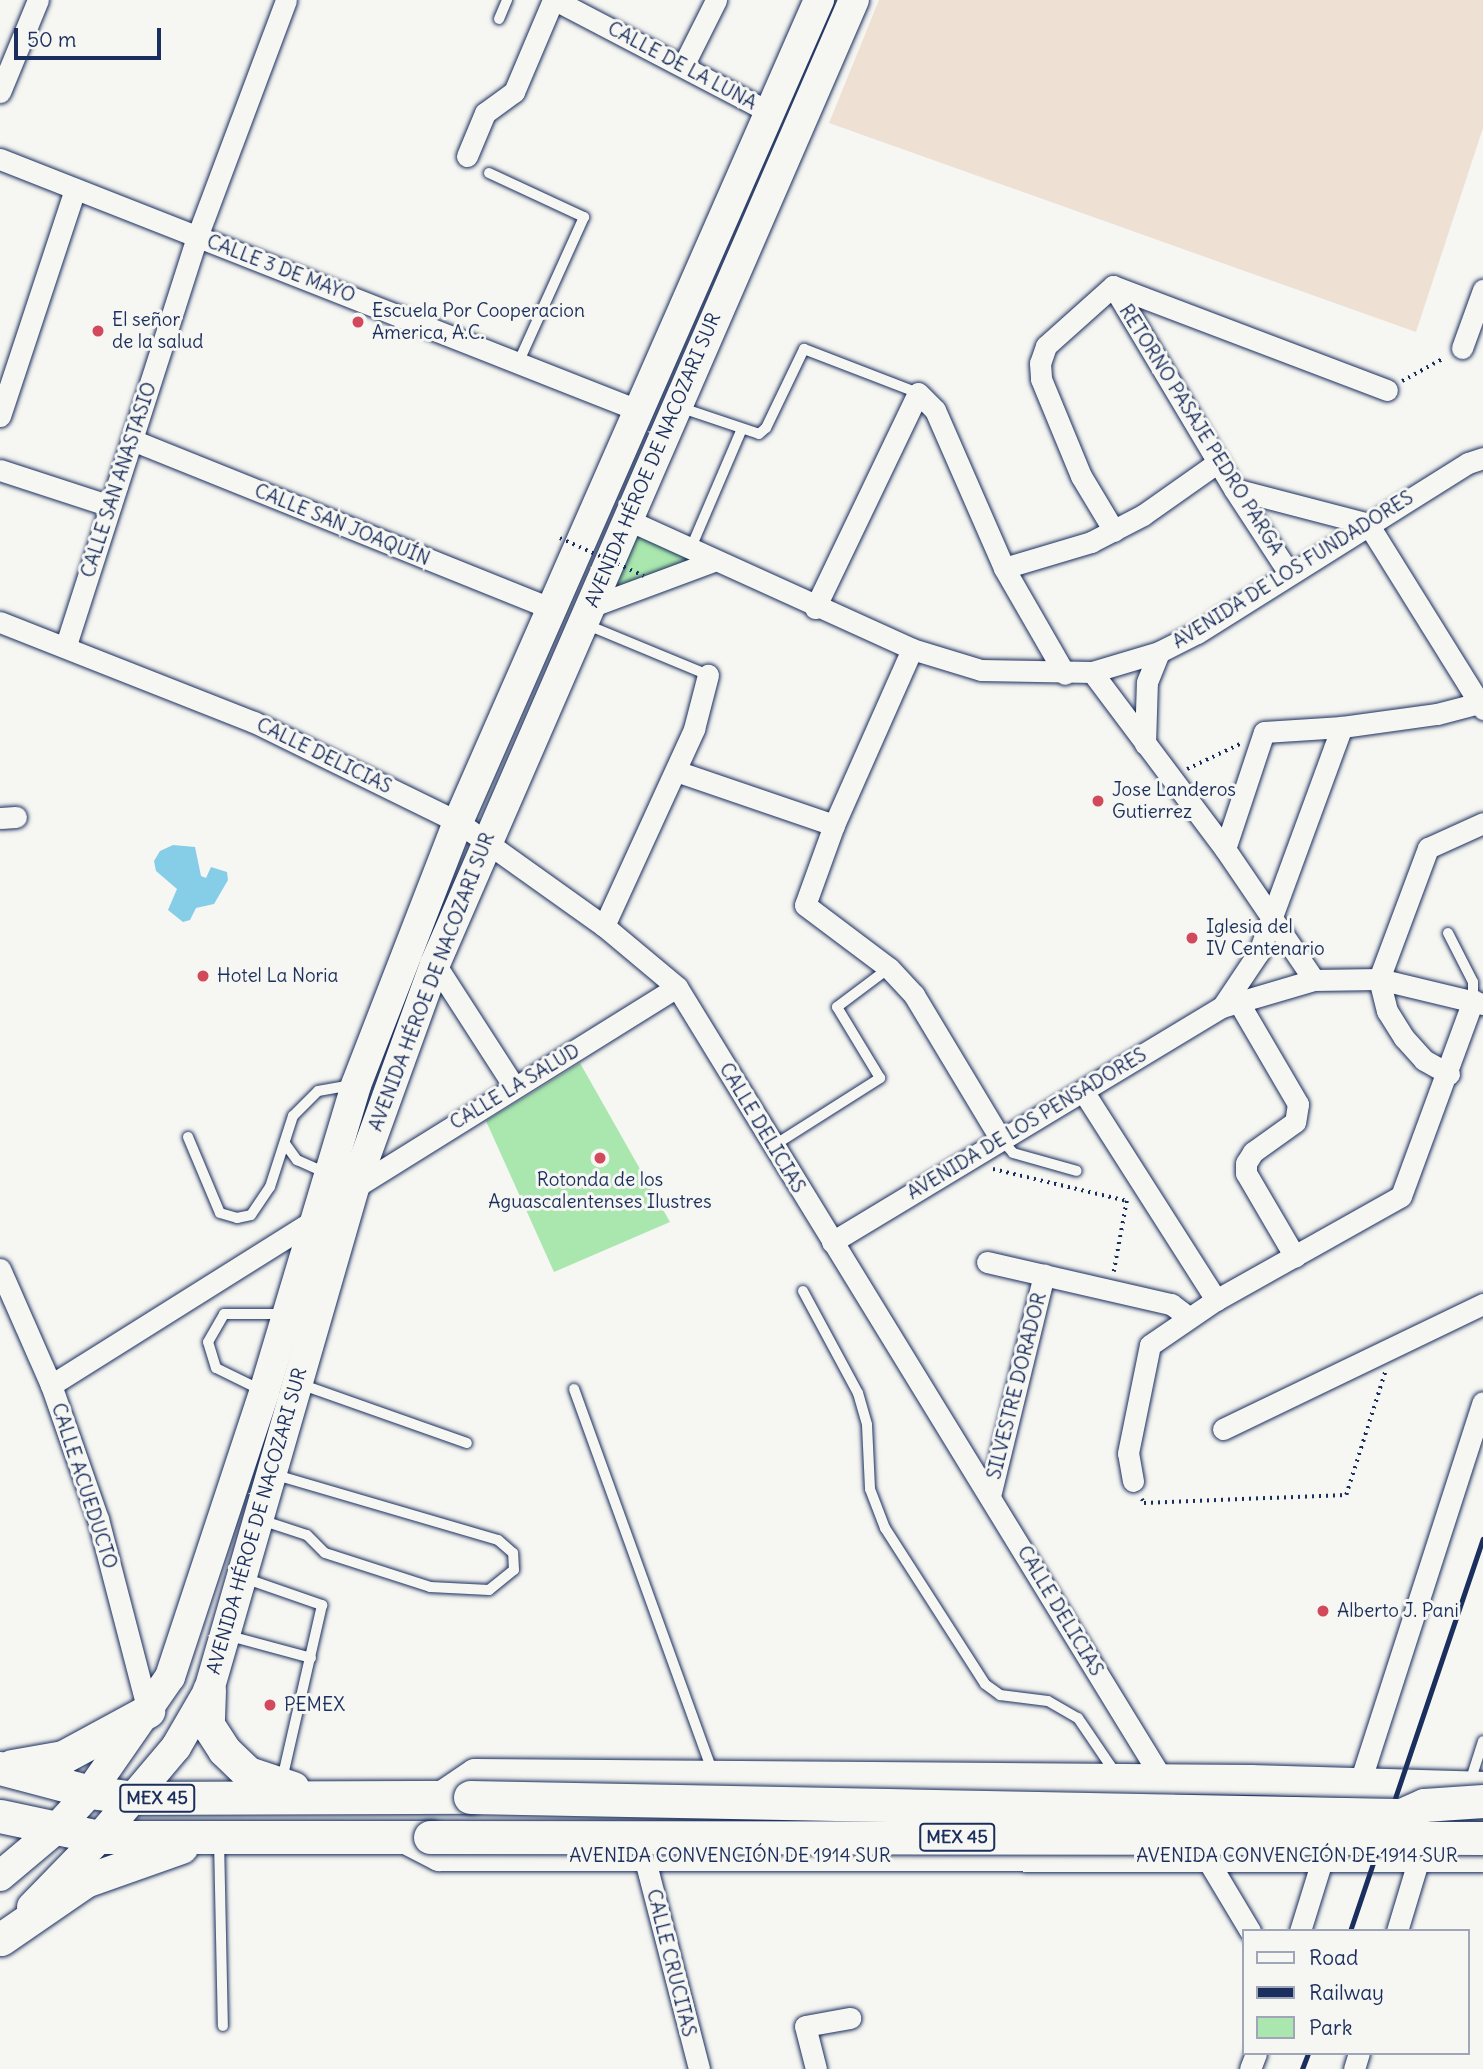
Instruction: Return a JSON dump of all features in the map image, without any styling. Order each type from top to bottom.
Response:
[{"type":"main road","name":"AVENIDA HÉROE DE NACOZARI SUR","points":[[0,1939],[100,1837],[134,1798],[176,1747],[209,1690],[297,1383],[341,1181],[356,1085],[458,822],[820,0]]},
{"type":"main road","name":"AVENIDA HÉROE DE NACOZARI SUR","points":[[0,1876],[56,1829],[90,1792],[170,1677],[264,1392],[316,1219],[341,1181],[486,840],[854,0]]},
{"type":"main road","points":[[209,1690],[208,1725],[224,1750],[248,1773],[280,1790]]},
{"type":"main road","points":[[0,1768],[63,1757],[148,1710]]},
{"type":"main road","name":"MEX 45","points":[[0,1768],[90,1792],[134,1798],[280,1790]]},
{"type":"main road","points":[[456,1797],[475,1774],[1251,1780],[1426,1785],[1479,1792]]},
{"type":"main road","points":[[1251,1780],[1270,1798],[1273,1811],[1267,1839],[1255,1855]]},
{"type":"main road","points":[[1424,1856],[1444,1821],[1426,1785]]},
{"type":"main road","name":"AVENIDA CONVENCIÓN DE 1914 SUR","points":[[280,1790],[318,1798],[456,1797],[1399,1815],[1483,1819]]},
{"type":"main road","points":[[1399,1815],[1424,1805],[1479,1792]]},
{"type":"main road","points":[[1479,1792],[1467,1812],[1462,1829],[1471,1850],[1483,1856]]},
{"type":"main road","name":"AVENIDA CONVENCIÓN DE 1914 SUR","points":[[0,1816],[100,1837],[210,1840],[416,1837],[1483,1838]]},
{"type":"main road","name":"AVENIDA CONVENCIÓN DE 1914 SUR","points":[[416,1837],[439,1856],[1483,1856]]},
{"type":"main road","points":[[0,1939],[85,1881],[210,1840]]},
{"type":"street","points":[[0,92],[38,0]]},
{"type":"street","name":"CALLE SAN ANASTASIO","points":[[66,645],[197,237],[286,0]]},
{"type":"street","points":[[683,66],[716,0]]},
{"type":"street","points":[[467,156],[485,113],[514,92],[562,2]]},
{"type":"street","name":"CALLE DE LA LUNA","points":[[562,2],[771,113]]},
{"type":"street","name":"CALLE 3 DE MAYO","points":[[0,159],[640,411]]},
{"type":"street","points":[[1,410],[75,189]]},
{"type":"street","points":[[1113,286],[1387,390]]},
{"type":"street","name":"RETORNO PASAJE PEDRO PARGA","points":[[1114,531],[1081,475],[1041,379],[1046,346],[1113,286],[1234,489],[1289,573]]},
{"type":"street","points":[[1462,348],[1483,289]]},
{"type":"street","points":[[815,608],[918,393],[935,410],[1004,568],[1065,674]]},
{"type":"street","name":"CALLE SAN JOAQUÍN","points":[[132,440],[553,609]]},
{"type":"street","name":"AVENIDA DE LOS FUNDADORES","points":[[626,519],[815,608],[912,649],[981,670],[1065,674],[1092,672],[1159,652],[1197,633],[1368,524],[1483,458]]},
{"type":"street","points":[[1004,568],[1091,542],[1114,531],[1218,462]]},
{"type":"street","points":[[0,470],[110,506]]},
{"type":"street","points":[[1225,849],[1264,732],[1342,727],[1482,704],[1368,524],[1234,489]]},
{"type":"street","points":[[586,615],[714,561]]},
{"type":"street","name":"CALLE DELICIAS","points":[[0,622],[66,645],[254,722],[458,822],[604,926],[677,987],[1163,1780],[1249,1929]]},
{"type":"street","points":[[912,649],[834,825],[805,905],[889,968],[915,995],[1000,1138]]},
{"type":"street","points":[[1145,744],[1147,682],[1159,652]]},
{"type":"street","points":[[1092,672],[1225,849],[1314,980]]},
{"type":"street","points":[[604,926],[694,729],[708,675]]},
{"type":"street","name":"AVENIDA DE LOS PENSADORES","points":[[1230,1005],[1259,952],[1342,727]]},
{"type":"street","points":[[676,771],[834,825]]},
{"type":"street","points":[[1449,1074],[1424,1060],[1404,1038],[1387,1011],[1379,979],[1428,848],[1483,823]]},
{"type":"street","points":[[435,964],[513,1085]]},
{"type":"street","name":"AVENIDA DE LOS PENSADORES","points":[[832,1242],[1000,1138],[1230,1005],[1314,980],[1379,979],[1478,1002]]},
{"type":"street","name":"CALLE LA SALUD","points":[[341,1181],[461,1118],[677,987]]},
{"type":"street","points":[[1133,1481],[1128,1453],[1150,1345],[1216,1300],[1401,1196],[1478,1002]]},
{"type":"street","points":[[1230,1005],[1298,1104],[1295,1122],[1253,1152],[1246,1164],[1246,1173],[1295,1257]]},
{"type":"street","points":[[1083,1091],[1216,1300]]},
{"type":"street","points":[[51,1385],[316,1219]]},
{"type":"street","name":"SILVESTRE DORADOR","points":[[987,1262],[1171,1304],[1188,1317]]},
{"type":"street","name":"CALLE ACUEDUCTO","points":[[0,1269],[51,1385],[98,1519],[148,1710]]},
{"type":"street","name":"SILVESTRE DORADOR","points":[[990,1496],[1044,1275]]},
{"type":"street","points":[[1223,1429],[1483,1304]]},
{"type":"street","points":[[1360,1782],[1483,1402]]},
{"type":"street","points":[[1301,1929],[1324,1854]]},
{"type":"street","name":"CALLE CRUCITAS","points":[[644,1856],[699,2069]]},
{"type":"street","points":[[1398,1929],[1424,1856]]},
{"type":"street","points":[[816,2069],[805,2026],[850,2018]]},
{"type":"lane","points":[[499,19],[507,0]]},
{"type":"lane","points":[[489,173],[583,217],[518,363]]},
{"type":"lane","points":[[676,405],[741,431],[759,434],[766,428],[804,349],[918,393]]},
{"type":"lane","points":[[690,550],[741,431]]},
{"type":"lane","points":[[586,615],[708,675]]},
{"type":"lane","points":[[1448,933],[1473,982],[1478,1002]]},
{"type":"lane","points":[[773,1146],[880,1078],[837,1007],[889,968]]},
{"type":"lane","points":[[188,1138],[219,1213],[237,1218],[251,1215],[260,1205],[286,1145],[293,1116],[318,1091],[356,1085]]},
{"type":"lane","points":[[1000,1138],[1013,1153],[1077,1171]]},
{"type":"lane","points":[[286,1145],[296,1160],[341,1181]]},
{"type":"lane","points":[[803,1291],[858,1393],[867,1425],[870,1489],[885,1528],[978,1673],[1000,1695],[1048,1701],[1078,1718],[1120,1779]]},
{"type":"lane","points":[[264,1392],[216,1368],[208,1342],[225,1314],[286,1314]]},
{"type":"lane","points":[[297,1383],[467,1443]]},
{"type":"lane","points":[[574,1389],[714,1776]]},
{"type":"lane","points":[[258,1519],[307,1535],[325,1553],[430,1587],[489,1590],[514,1570],[513,1553],[498,1540],[272,1473]]},
{"type":"lane","points":[[242,1577],[322,1605],[280,1790]]},
{"type":"lane","points":[[225,1634],[311,1658]]},
{"type":"lane","points":[[1479,1792],[1483,1741]]},
{"type":"lane","points":[[210,1840],[223,2026]]},
{"type":"path","points":[[1387,390],[1462,348]]},
{"type":"path","points":[[560,538],[644,576]]},
{"type":"path","points":[[1169,777],[1264,732]]},
{"type":"path","points":[[964,1162],[1127,1201],[1111,1290]]},
{"type":"path","points":[[1133,1481],[1144,1503],[1346,1494],[1393,1347]]},
{"type":"shaded area","points":[[879,0],[1483,0],[1483,128],[1416,332],[829,123]]},
{"type":"green space","points":[[636,531],[699,560],[616,588]]},
{"type":"green space","points":[[580,1063],[670,1222],[554,1272],[486,1121]]},
{"type":"water","points":[[173,845],[195,847],[201,876],[206,878],[211,867],[227,872],[228,880],[214,904],[196,908],[190,920],[183,922],[168,910],[177,889],[156,871],[154,861],[160,851]]},
{"type":"railway","points":[[1351,1929],[1483,1539]]},
{"type":"railway","points":[[1302,2069],[1307,2055]]},
{"type":"place","name":"Escuela Por Cooperacion America, A.C.","points":[[358,322]]},
{"type":"place","name":"El señor de la salud","points":[[98,331]]},
{"type":"place","name":"Jose Landeros Gutierrez","points":[[1098,801]]},
{"type":"place","name":"Iglesia del IV Centenario","points":[[1192,938]]},
{"type":"place","name":"Hotel La Noria","points":[[203,976]]},
{"type":"place","name":"Rotonda de los Aguascalentenses Ilustres","points":[[600,1158]]},
{"type":"place","name":"Alberto J. Pani","points":[[1323,1611]]},
{"type":"place","name":"PEMEX","points":[[270,1705]]}]
